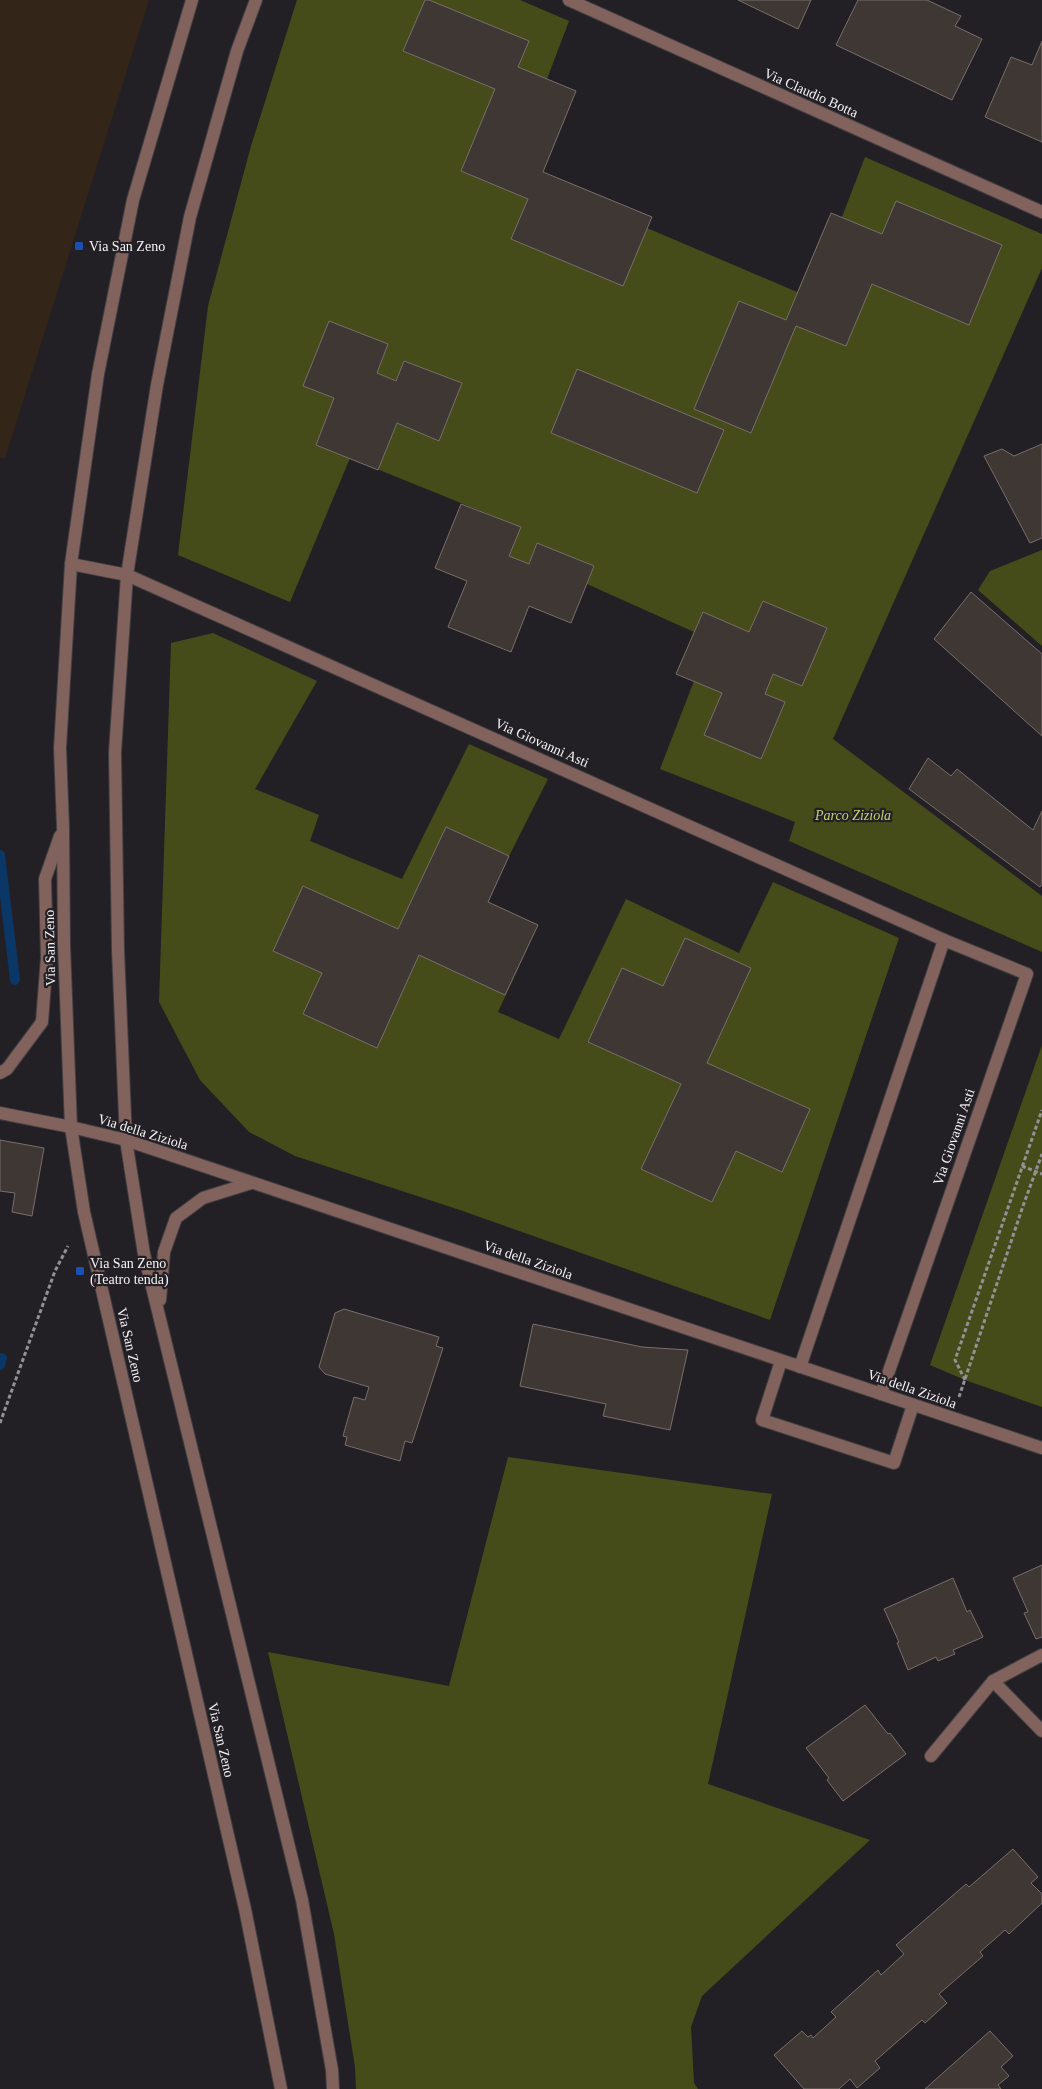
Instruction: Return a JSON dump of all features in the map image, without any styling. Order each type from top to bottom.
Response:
[{"type":"street","name":"Via San Zeno","points":[[192,0],[133,200],[98,374],[71,564],[60,748],[64,945],[71,1127],[84,1212],[244,1909],[281,2089]]},
{"type":"street","points":[[256,0],[237,51],[190,217],[157,385],[127,575],[115,752],[118,950],[126,1140],[144,1254],[302,1900],[332,2070],[333,2089]]},
{"type":"street","name":"Via Claudio Botta","points":[[569,0],[1042,212]]},
{"type":"street","points":[[71,564],[127,575]]},
{"type":"street","name":"Via Giovanni Asti","points":[[127,575],[944,940],[1027,974],[881,1394]]},
{"type":"street","points":[[0,1073],[7,1069],[42,1022],[47,957],[45,879],[63,827]]},
{"type":"street","points":[[800,1367],[944,940]]},
{"type":"street","name":"Via della Ziziola","points":[[0,1113],[126,1140],[1042,1448]]},
{"type":"street","points":[[159,1313],[164,1252],[176,1218],[203,1198],[251,1183]]},
{"type":"street","points":[[782,1360],[762,1420],[894,1463],[913,1405]]},
{"type":"street","points":[[931,1756],[993,1681],[1042,1655]]},
{"type":"street","points":[[993,1681],[1042,1731]]},
{"type":"path","points":[[965,1380],[955,1360],[1042,1110]]},
{"type":"path","points":[[952,1418],[1042,1154]]},
{"type":"path","points":[[1022,1166],[1042,1174]]},
{"type":"path","points":[[0,1423],[55,1271],[84,1212]]},
{"type":"shaded area","points":[[0,0],[149,0],[5,458],[0,458]]},
{"type":"green space","name":"Parco Ziziola","points":[[297,0],[520,0],[569,21],[547,79],[576,91],[543,172],[652,217],[647,228],[797,292],[831,213],[842,217],[865,157],[1042,234],[1042,268],[833,739],[1042,896],[1042,952],[789,841],[795,822],[660,769],[694,681],[676,674],[694,632],[587,584],[594,566],[537,543],[529,564],[509,556],[520,527],[350,458],[290,602],[178,555],[208,306],[251,146]]},
{"type":"green space","points":[[1042,550],[1042,646],[978,590],[990,571]]},
{"type":"green space","points":[[213,633],[317,681],[255,789],[319,815],[310,841],[402,879],[469,744],[548,779],[488,902],[538,925],[498,1012],[559,1039],[626,899],[739,953],[773,882],[899,938],[770,1320],[460,1210],[295,1156],[249,1132],[200,1080],[159,1002],[171,643]]},
{"type":"green space","points":[[1042,1045],[1042,1407],[965,1380],[930,1365]]},
{"type":"green space","points":[[508,1457],[772,1494],[708,1784],[870,1840],[702,1996],[691,2027],[694,2083],[698,2089],[356,2089],[355,2067],[334,1934],[268,1652],[449,1686]]},
{"type":"building","points":[[425,0],[529,41],[518,67],[576,91],[543,172],[652,217],[623,286],[511,239],[528,199],[461,171],[495,89],[403,51]]},
{"type":"building","points":[[738,0],[811,0],[798,29]]},
{"type":"building","points":[[858,0],[927,0],[961,16],[955,26],[982,39],[952,100],[836,45]]},
{"type":"building","points":[[1042,41],[1042,142],[985,117],[1011,57],[1032,65]]},
{"type":"building","points":[[896,201],[1002,245],[969,325],[872,284],[846,346],[796,326],[751,433],[694,409],[739,301],[786,320],[831,213],[882,234]]},
{"type":"building","points":[[329,321],[388,344],[377,373],[396,381],[404,361],[462,383],[439,441],[397,423],[378,470],[316,445],[334,398],[303,386]]},
{"type":"building","points":[[577,369],[724,430],[697,493],[551,433]]},
{"type":"building","points":[[1042,444],[1042,538],[1030,543],[984,456],[1002,449],[1014,456]]},
{"type":"building","points":[[461,504],[521,527],[509,556],[529,564],[537,543],[594,566],[571,623],[529,606],[511,652],[448,627],[467,581],[435,568]]},
{"type":"building","points":[[971,592],[1042,654],[1042,736],[934,639]]},
{"type":"building","points":[[763,601],[827,628],[802,686],[773,674],[765,694],[785,702],[761,759],[704,735],[722,693],[676,674],[703,612],[749,632]]},
{"type":"building","points":[[928,758],[951,776],[957,769],[1033,830],[1042,811],[1042,884],[1040,887],[909,789]]},
{"type":"building","points":[[446,827],[509,856],[488,902],[538,925],[505,995],[419,955],[377,1048],[303,1014],[322,973],[273,951],[303,886],[398,929]]},
{"type":"building","points":[[685,938],[751,968],[707,1063],[810,1109],[782,1172],[736,1151],[712,1202],[641,1169],[681,1084],[588,1042],[622,968],[663,986]]},
{"type":"building","points":[[0,1140],[44,1148],[32,1216],[12,1212],[15,1193],[0,1191]]},
{"type":"building","points":[[344,1309],[439,1337],[436,1346],[443,1348],[412,1443],[405,1441],[400,1461],[345,1445],[347,1437],[343,1436],[354,1397],[365,1400],[369,1387],[325,1374],[319,1367],[335,1313]]},
{"type":"building","points":[[533,1324],[642,1347],[688,1350],[670,1430],[603,1416],[606,1404],[520,1386]]},
{"type":"building","points":[[1042,1565],[1042,1637],[1036,1639],[1024,1613],[1028,1612],[1013,1578]]},
{"type":"building","points":[[953,1578],[967,1612],[970,1610],[983,1637],[953,1650],[955,1654],[938,1661],[936,1657],[908,1670],[897,1643],[899,1642],[884,1609]]},
{"type":"building","points":[[865,1705],[906,1754],[843,1801],[827,1780],[829,1778],[806,1748]]},
{"type":"building","points":[[1013,1849],[1038,1877],[1031,1883],[1042,1894],[1042,1903],[1009,1934],[1005,1930],[980,1952],[983,1956],[939,1994],[947,2003],[925,2023],[922,2020],[875,2061],[880,2068],[857,2088],[850,2079],[839,2089],[804,2089],[774,2055],[802,2031],[808,2037],[811,2035],[813,2038],[836,2017],[831,2012],[878,1970],[881,1975],[904,1954],[896,1945],[966,1884],[969,1887]]},
{"type":"building","points":[[990,2031],[1013,2056],[1001,2067],[1009,2076],[998,2085],[1001,2089],[925,2089]]},
{"type":"waterway","points":[[0,855],[15,980]]},
{"type":"waterway","points":[[0,1365],[2,1358]]},
{"type":"place","name":"Via San Zeno","points":[[79,246]]},
{"type":"place","name":"Via San Zeno (Teatro tenda)","points":[[80,1271]]}]
